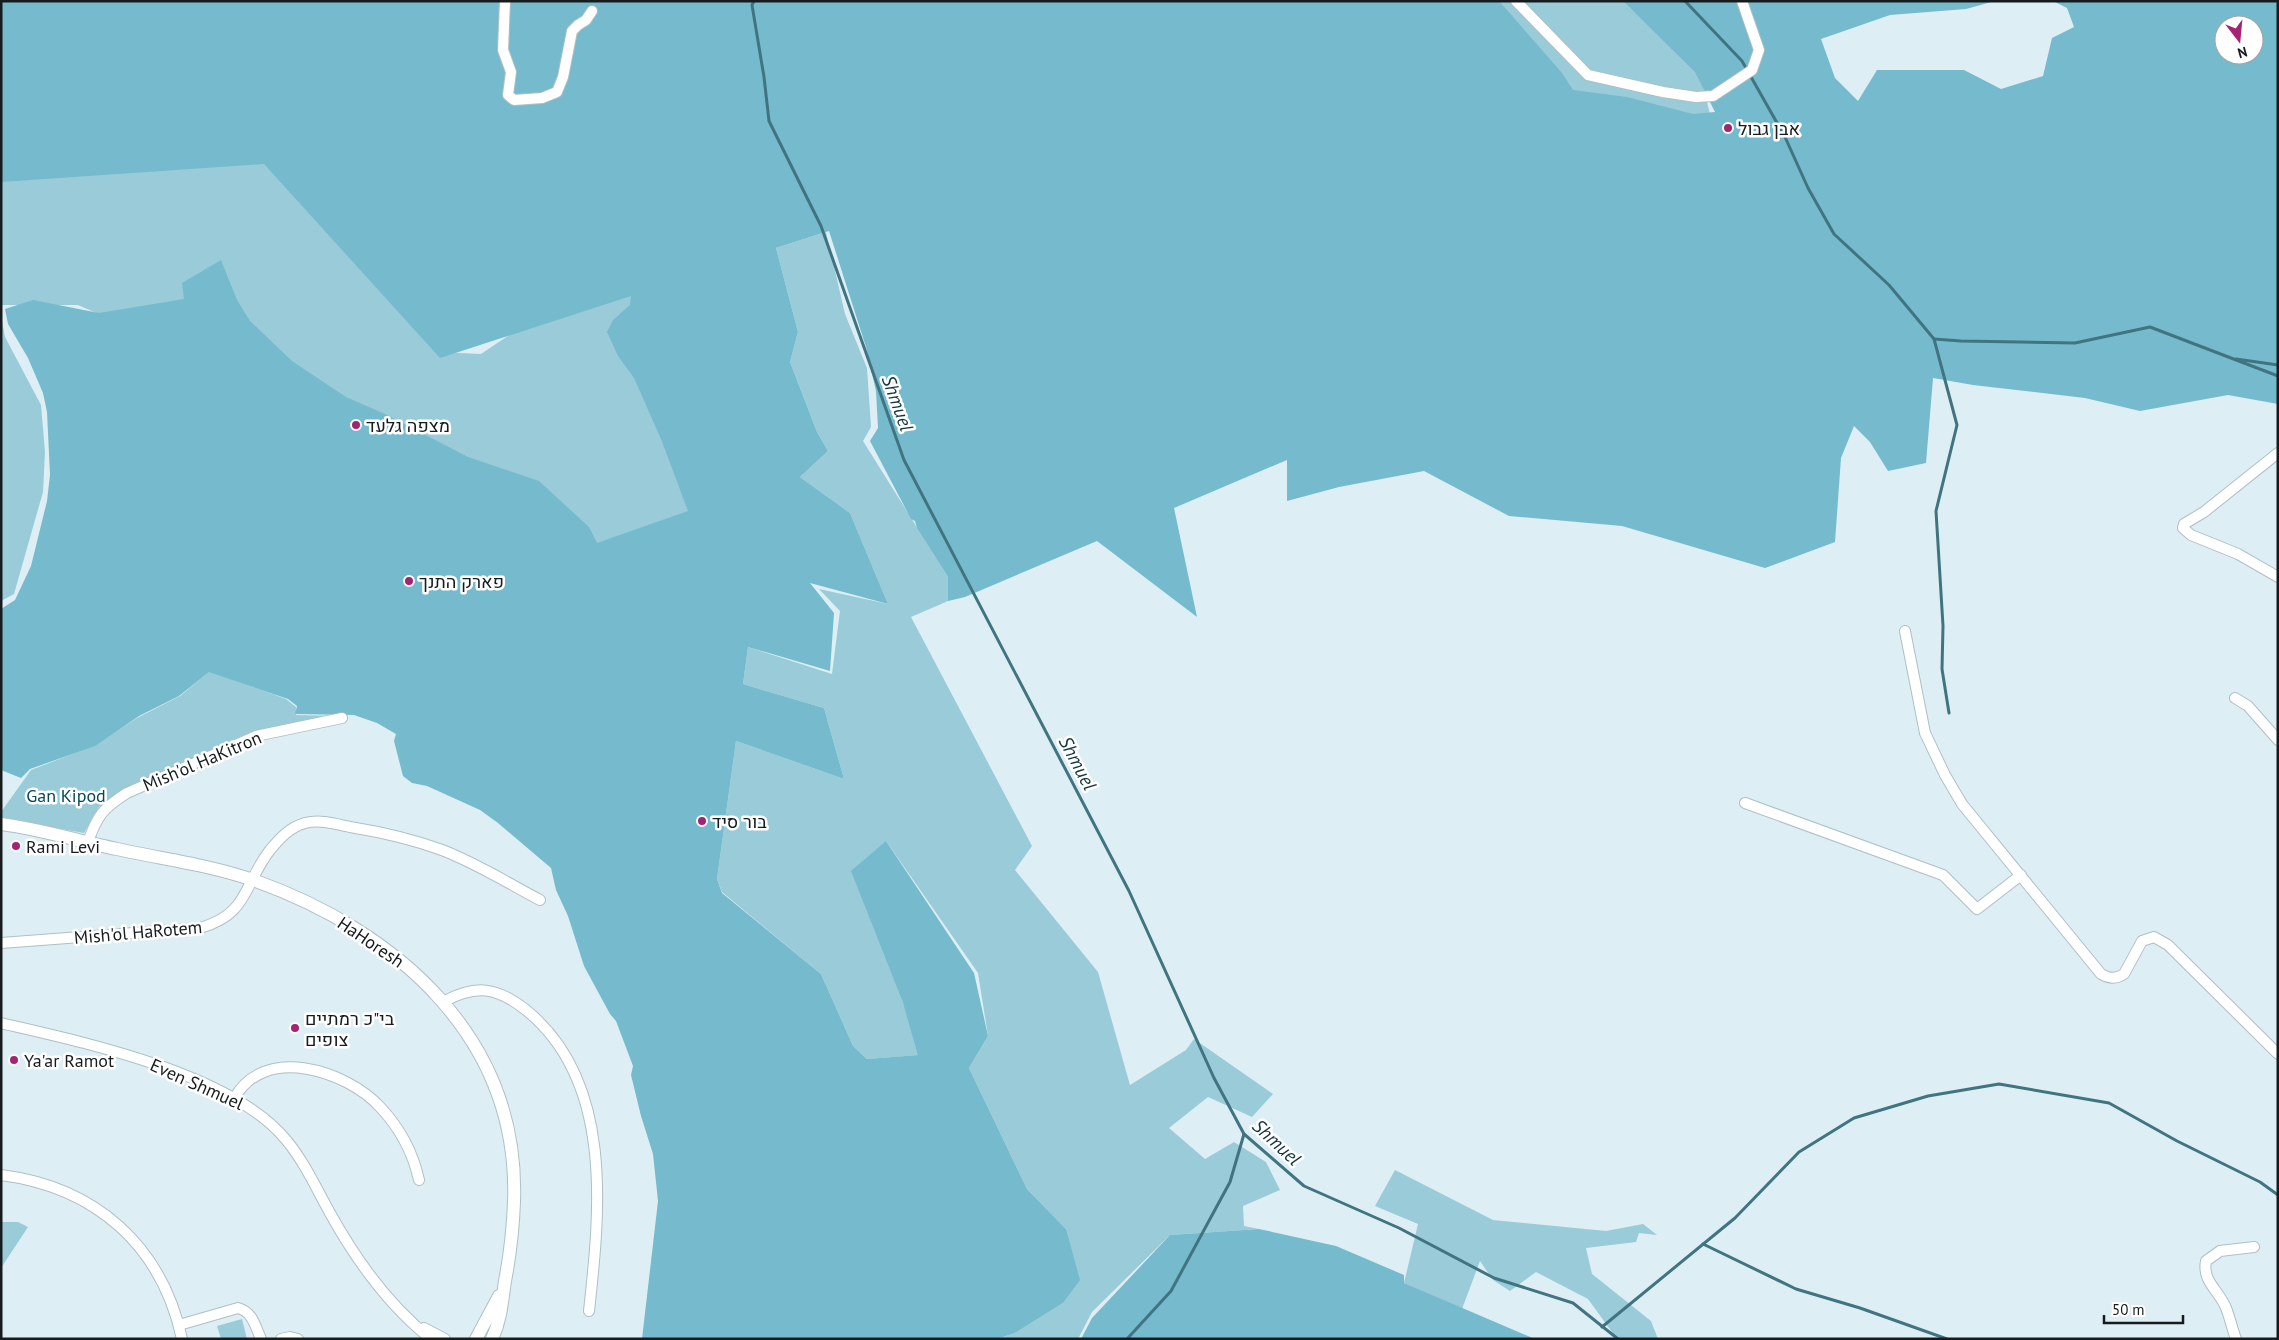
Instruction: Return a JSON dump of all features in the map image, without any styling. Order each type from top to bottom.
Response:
[{"type":"street","points":[[505,1],[503,50],[511,72],[508,95],[514,100],[542,98],[557,92],[563,77],[572,31],[586,20],[592,11]]},
{"type":"street","points":[[1516,1],[1588,75],[1663,92],[1696,97],[1713,96],[1752,70],[1758,50],[1742,1]]},
{"type":"street","points":[[2278,453],[2204,512],[2184,524],[2183,528],[2191,535],[2238,554],[2278,577]]},
{"type":"street","points":[[1905,631],[1925,733],[1936,759],[1962,804],[2102,974],[2108,978],[2119,977],[2124,974],[2142,942],[2154,937],[2168,945],[2278,1054]]},
{"type":"street","points":[[2235,698],[2253,711],[2278,740]]},
{"type":"street","name":"Mish'ol HaKitron","points":[[88,842],[99,815],[110,804],[127,793],[256,736],[342,718]]},
{"type":"street","points":[[1745,803],[1943,875],[1977,909],[2021,875]]},
{"type":"street","name":"Mish'ol HaRotem","points":[[1,943],[200,928],[221,921],[238,907],[269,852],[284,834],[306,822],[323,822],[389,834],[441,850],[467,861],[540,900]]},
{"type":"street","name":"HaHoresh","points":[[1,824],[40,830],[253,880],[330,914],[392,953],[418,974],[443,1002],[469,1036],[489,1073],[503,1107],[511,1145],[514,1170],[513,1227],[500,1316],[492,1339]]},
{"type":"street","points":[[443,1002],[461,993],[474,990],[488,990],[503,994],[534,1017],[553,1037],[566,1054],[574,1071],[591,1123],[595,1152],[598,1220],[588,1311]]},
{"type":"street","name":"Even Shmuel","points":[[2,1026],[97,1046],[144,1060],[193,1079],[234,1098],[259,1114],[288,1141],[362,1263],[387,1297],[431,1339]]},
{"type":"street","points":[[234,1098],[245,1082],[252,1076],[273,1069],[307,1069],[326,1072],[345,1081],[379,1105],[391,1119],[410,1150],[419,1180]]},
{"type":"street","points":[[1,1176],[40,1182],[62,1189],[102,1212],[118,1224],[130,1235],[154,1265],[170,1299],[182,1339]]},
{"type":"street","points":[[2236,1339],[2225,1306],[2210,1285],[2204,1271],[2206,1261],[2220,1251],[2254,1247]]},
{"type":"street","name":"HaHoresh","points":[[476,1339],[489,1317],[505,1282]]},
{"type":"street","points":[[179,1324],[238,1308],[246,1310],[253,1318],[260,1339]]},
{"type":"street","name":"Even Shmuel","points":[[410,1320],[445,1339]]},
{"type":"street","points":[[281,1339],[290,1337],[298,1339]]},
{"type":"green space","points":[[1473,1],[1623,1],[1700,74],[1712,122],[1561,99]]},
{"type":"green space","points":[[268,157],[439,352],[481,354],[575,291],[647,273],[703,498],[672,533],[625,563],[258,384],[78,305],[1,305],[1,176]]},
{"type":"green space","points":[[826,232],[845,314],[867,368],[871,427],[863,441],[948,577],[948,601],[911,617],[1032,846],[1015,870],[1098,972],[1130,1085],[1186,1050],[1194,1039],[1273,1094],[1252,1117],[1208,1097],[1169,1128],[1205,1159],[1234,1142],[1266,1162],[1280,1190],[1243,1206],[1244,1226],[1259,1229],[1170,1235],[1092,1312],[1078,1339],[997,1339],[1015,1333],[1063,1303],[1066,1229],[1027,1189],[969,1068],[988,1036],[978,973],[886,841],[902,1000],[919,1055],[867,1059],[853,1046],[821,974],[722,892],[717,879],[736,741],[844,779],[824,708],[743,684],[748,647],[832,674],[840,611],[819,589],[888,604],[850,513],[800,477],[828,451],[817,432],[790,362],[798,332],[776,248]]},
{"type":"green space","points":[[1,315],[5,337],[41,405],[45,452],[43,492],[14,594],[1,601]]},
{"type":"green space","name":"Gan Kipod","points":[[210,671],[286,699],[296,707],[296,715],[337,716],[250,733],[119,792],[99,807],[84,833],[1,818],[1,812],[31,770],[93,746],[137,718],[180,696]]},
{"type":"green space","points":[[1395,1170],[1493,1220],[1606,1231],[1643,1224],[1657,1235],[1639,1233],[1636,1242],[1586,1248],[1592,1274],[1651,1321],[1658,1339],[1617,1339],[1588,1299],[1536,1272],[1510,1291],[1493,1280],[1480,1261],[1462,1309],[1404,1283],[1418,1224],[1375,1206]]},
{"type":"green space","points":[[1,1222],[18,1222],[28,1227],[1,1268]]},
{"type":"green space","points":[[242,1319],[247,1339],[221,1339],[217,1326]]},
{"type":"shaded area","points":[[1,1],[1499,1],[1562,73],[1573,90],[1627,97],[1693,114],[1715,112],[1695,72],[1623,1],[1995,1],[1966,9],[1890,15],[1821,39],[1835,78],[1858,101],[1877,70],[1964,70],[2001,89],[2043,76],[2052,38],[2074,27],[2067,8],[2053,1],[2278,1],[2278,404],[2228,395],[2140,411],[2085,398],[1973,385],[1933,378],[1926,463],[1888,471],[1870,442],[1854,426],[1841,458],[1835,542],[1765,568],[1622,526],[1509,516],[1424,471],[1339,487],[1287,501],[1287,460],[1174,508],[1197,617],[1097,541],[965,597],[948,601],[948,577],[917,528],[915,521],[911,519],[870,441],[878,428],[876,391],[866,347],[829,231],[776,248],[798,332],[790,362],[817,432],[828,451],[800,477],[850,513],[888,604],[810,583],[834,613],[830,671],[748,647],[743,684],[824,708],[844,779],[736,741],[717,879],[722,893],[821,974],[853,1046],[867,1059],[918,1055],[902,1000],[851,871],[886,841],[974,973],[988,1036],[969,1068],[1027,1189],[1066,1229],[1080,1280],[1063,1303],[1015,1333],[997,1339],[642,1339],[658,1201],[653,1154],[631,1075],[633,1066],[616,1021],[610,1014],[584,966],[568,916],[556,890],[551,868],[480,810],[427,786],[412,783],[403,776],[394,741],[396,734],[377,723],[354,715],[295,714],[297,706],[288,699],[209,672],[179,696],[139,716],[95,746],[30,769],[21,778],[1,770],[1,609],[15,600],[31,566],[47,501],[50,475],[47,412],[43,393],[28,358],[8,324],[5,309],[33,300],[99,313],[184,299],[182,283],[221,260],[237,300],[250,321],[292,361],[346,397],[385,414],[468,457],[539,481],[589,527],[597,543],[688,511],[661,439],[634,378],[618,356],[607,332],[613,320],[630,305],[631,296],[440,358],[264,164],[1,182]]},
{"type":"shaded area","points":[[1259,1229],[1336,1246],[1404,1275],[1404,1283],[1535,1339],[1081,1339],[1092,1318],[1170,1235]]},
{"type":"waterway","name":"Shmuel","points":[[754,1],[752,5],[769,121],[821,226],[904,460],[1129,891],[1214,1078],[1244,1134],[1304,1186],[1399,1228],[1494,1278],[1573,1303],[1618,1339]]},
{"type":"waterway","points":[[1685,1],[1742,61],[1785,137],[1808,188],[1834,234],[1889,285],[1934,339],[1957,425],[1936,511],[1943,626],[1942,669],[1949,713]]},
{"type":"waterway","points":[[1934,339],[2075,343],[2150,327],[2278,376]]},
{"type":"waterway","points":[[2236,359],[2278,365]]},
{"type":"waterway","points":[[1602,1327],[1735,1218],[1799,1152],[1854,1118],[1928,1096],[1999,1084],[2109,1103],[2177,1141],[2260,1182],[2278,1195]]},
{"type":"waterway","points":[[1127,1339],[1171,1291],[1230,1182],[1244,1134]]},
{"type":"waterway","points":[[1703,1244],[1796,1289],[1860,1308],[1947,1339]]},
{"type":"place","name":"אבן גבול","points":[[1728,128]]},
{"type":"place","name":"מצפה גלעד","points":[[356,425]]},
{"type":"place","name":"פארק התנך","points":[[409,581]]},
{"type":"place","name":"בור סיד","points":[[702,821]]},
{"type":"place","name":"Rami Levi","points":[[16,846]]},
{"type":"place","name":"בי\"כ רמתיים צופים","points":[[295,1028]]},
{"type":"place","name":"Ya'ar Ramot","points":[[14,1060]]}]
